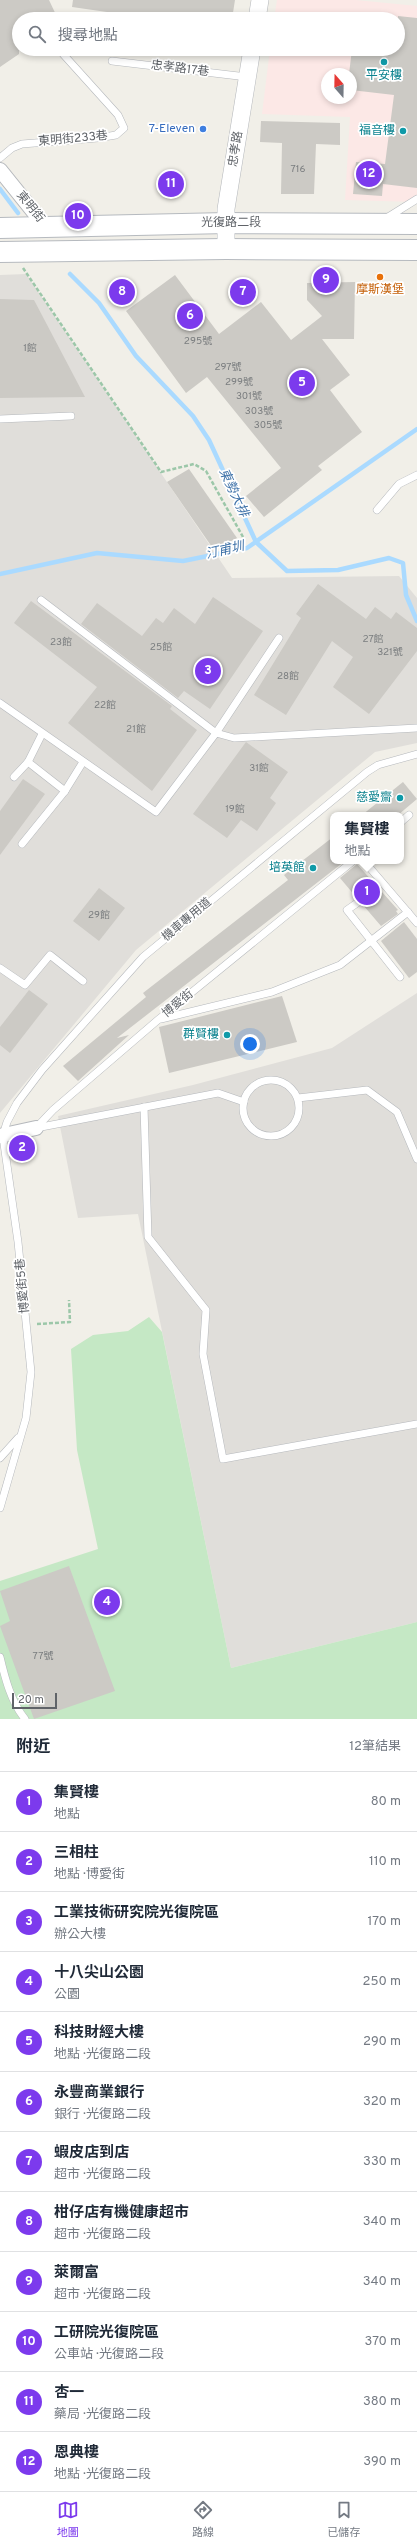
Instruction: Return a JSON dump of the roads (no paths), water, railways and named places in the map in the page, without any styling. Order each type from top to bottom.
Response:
[{"type":"main road","name":"光復路二段","points":[[5,228],[227,222],[417,224]]},
{"type":"main road","points":[[7,252],[60,250],[226,249],[417,250]]},
{"type":"street","points":[[258,12],[260,0]]},
{"type":"street","name":"忠孝路","points":[[226,249],[226,209],[251,56]]},
{"type":"street","name":"東明街","points":[[0,170],[45,226]]},
{"type":"street","points":[[1,1136],[36,1128]]},
{"type":"lane","name":"東明街233巷","points":[[0,158],[12,148],[22,144],[98,138],[116,135],[124,128],[118,115],[65,56]]},
{"type":"lane","name":"忠孝路17巷","points":[[112,61],[247,77]]},
{"type":"lane","points":[[378,224],[417,199]]},
{"type":"lane","points":[[0,420],[71,416]]},
{"type":"lane","points":[[377,510],[399,484],[417,475]]},
{"type":"lane","points":[[41,600],[216,733],[234,738],[417,728]]},
{"type":"lane","points":[[0,703],[42,734],[156,812],[216,733],[279,638]]},
{"type":"lane","points":[[14,777],[28,762],[42,734]]},
{"type":"lane","name":"機車專用道","points":[[1,1136],[17,1103],[42,1070],[143,956],[367,772],[378,766],[417,754]]},
{"type":"lane","points":[[28,762],[65,791]]},
{"type":"lane","points":[[22,844],[65,791],[83,762]]},
{"type":"lane","points":[[404,819],[409,815]]},
{"type":"lane","name":"博愛街","points":[[36,1128],[53,1110],[159,1019],[349,864]]},
{"type":"lane","points":[[367,864],[417,923]]},
{"type":"lane","points":[[360,901],[348,910],[400,977]]},
{"type":"lane","points":[[159,1019],[272,992],[340,965],[408,912]]},
{"type":"lane","points":[[0,968],[25,985],[50,955],[83,982]]},
{"type":"lane","points":[[269,1080],[287,1084],[298,1098],[299,1116],[295,1124],[288,1131],[269,1136],[260,1134],[246,1121],[244,1102],[253,1087],[269,1080]]},
{"type":"lane","points":[[298,1098],[367,1090],[397,1112],[417,1159]]},
{"type":"lane","points":[[36,1128],[218,1093],[244,1102]]},
{"type":"lane","points":[[144,1107],[148,1237],[206,1310],[203,1354],[223,1459],[417,1424]]},
{"type":"lane","name":"博愛街5巷","points":[[0,1508],[26,1418],[31,1372],[18,1242],[1,1136]]},
{"type":"lane","name":"博愛街5巷","points":[[0,1458],[20,1436]]},
{"type":"lane","points":[[0,1657],[6,1680],[20,1712],[25,1719]]},
{"type":"waterway","name":"東勢大排","points":[[0,189],[18,213]]},
{"type":"waterway","name":"東勢大排","points":[[70,274],[99,303],[136,356],[193,416],[209,440],[256,542],[287,571],[338,570],[389,558],[403,563],[406,595],[417,621]]},
{"type":"waterway","name":"汀甫圳","points":[[0,574],[97,553],[183,561],[247,548],[417,429]]},
{"type":"place","name":"平安樓","points":[[384,62]]},
{"type":"place","name":"7-Eleven","points":[[203,129]]},
{"type":"place","name":"福音樓","points":[[403,131]]},
{"type":"place","name":"恩典樓","points":[[369,174]]},
{"type":"place","name":"杏一","points":[[171,184]]},
{"type":"place","name":"工研院光復院區","points":[[78,216]]},
{"type":"place","name":"摩斯漢堡","points":[[380,277]]},
{"type":"place","name":"萊爾富","points":[[326,280]]},
{"type":"place","name":"柑仔店有機健康超市","points":[[122,292]]},
{"type":"place","name":"蝦皮店到店","points":[[243,292]]},
{"type":"place","name":"永豐商業銀行","points":[[190,316]]},
{"type":"place","name":"科技財經大樓","points":[[302,383]]},
{"type":"place","name":"工業技術研究院光復院區","points":[[208,671]]},
{"type":"place","name":"慈愛齋","points":[[400,798]]},
{"type":"place","name":"培英館","points":[[313,868]]},
{"type":"place","name":"集賢樓","points":[[367,892]]},
{"type":"place","name":"群賢樓","points":[[227,1035]]},
{"type":"place","name":"三相柱","points":[[22,1148]]},
{"type":"place","name":"十八尖山公園","points":[[107,1602]]}]
